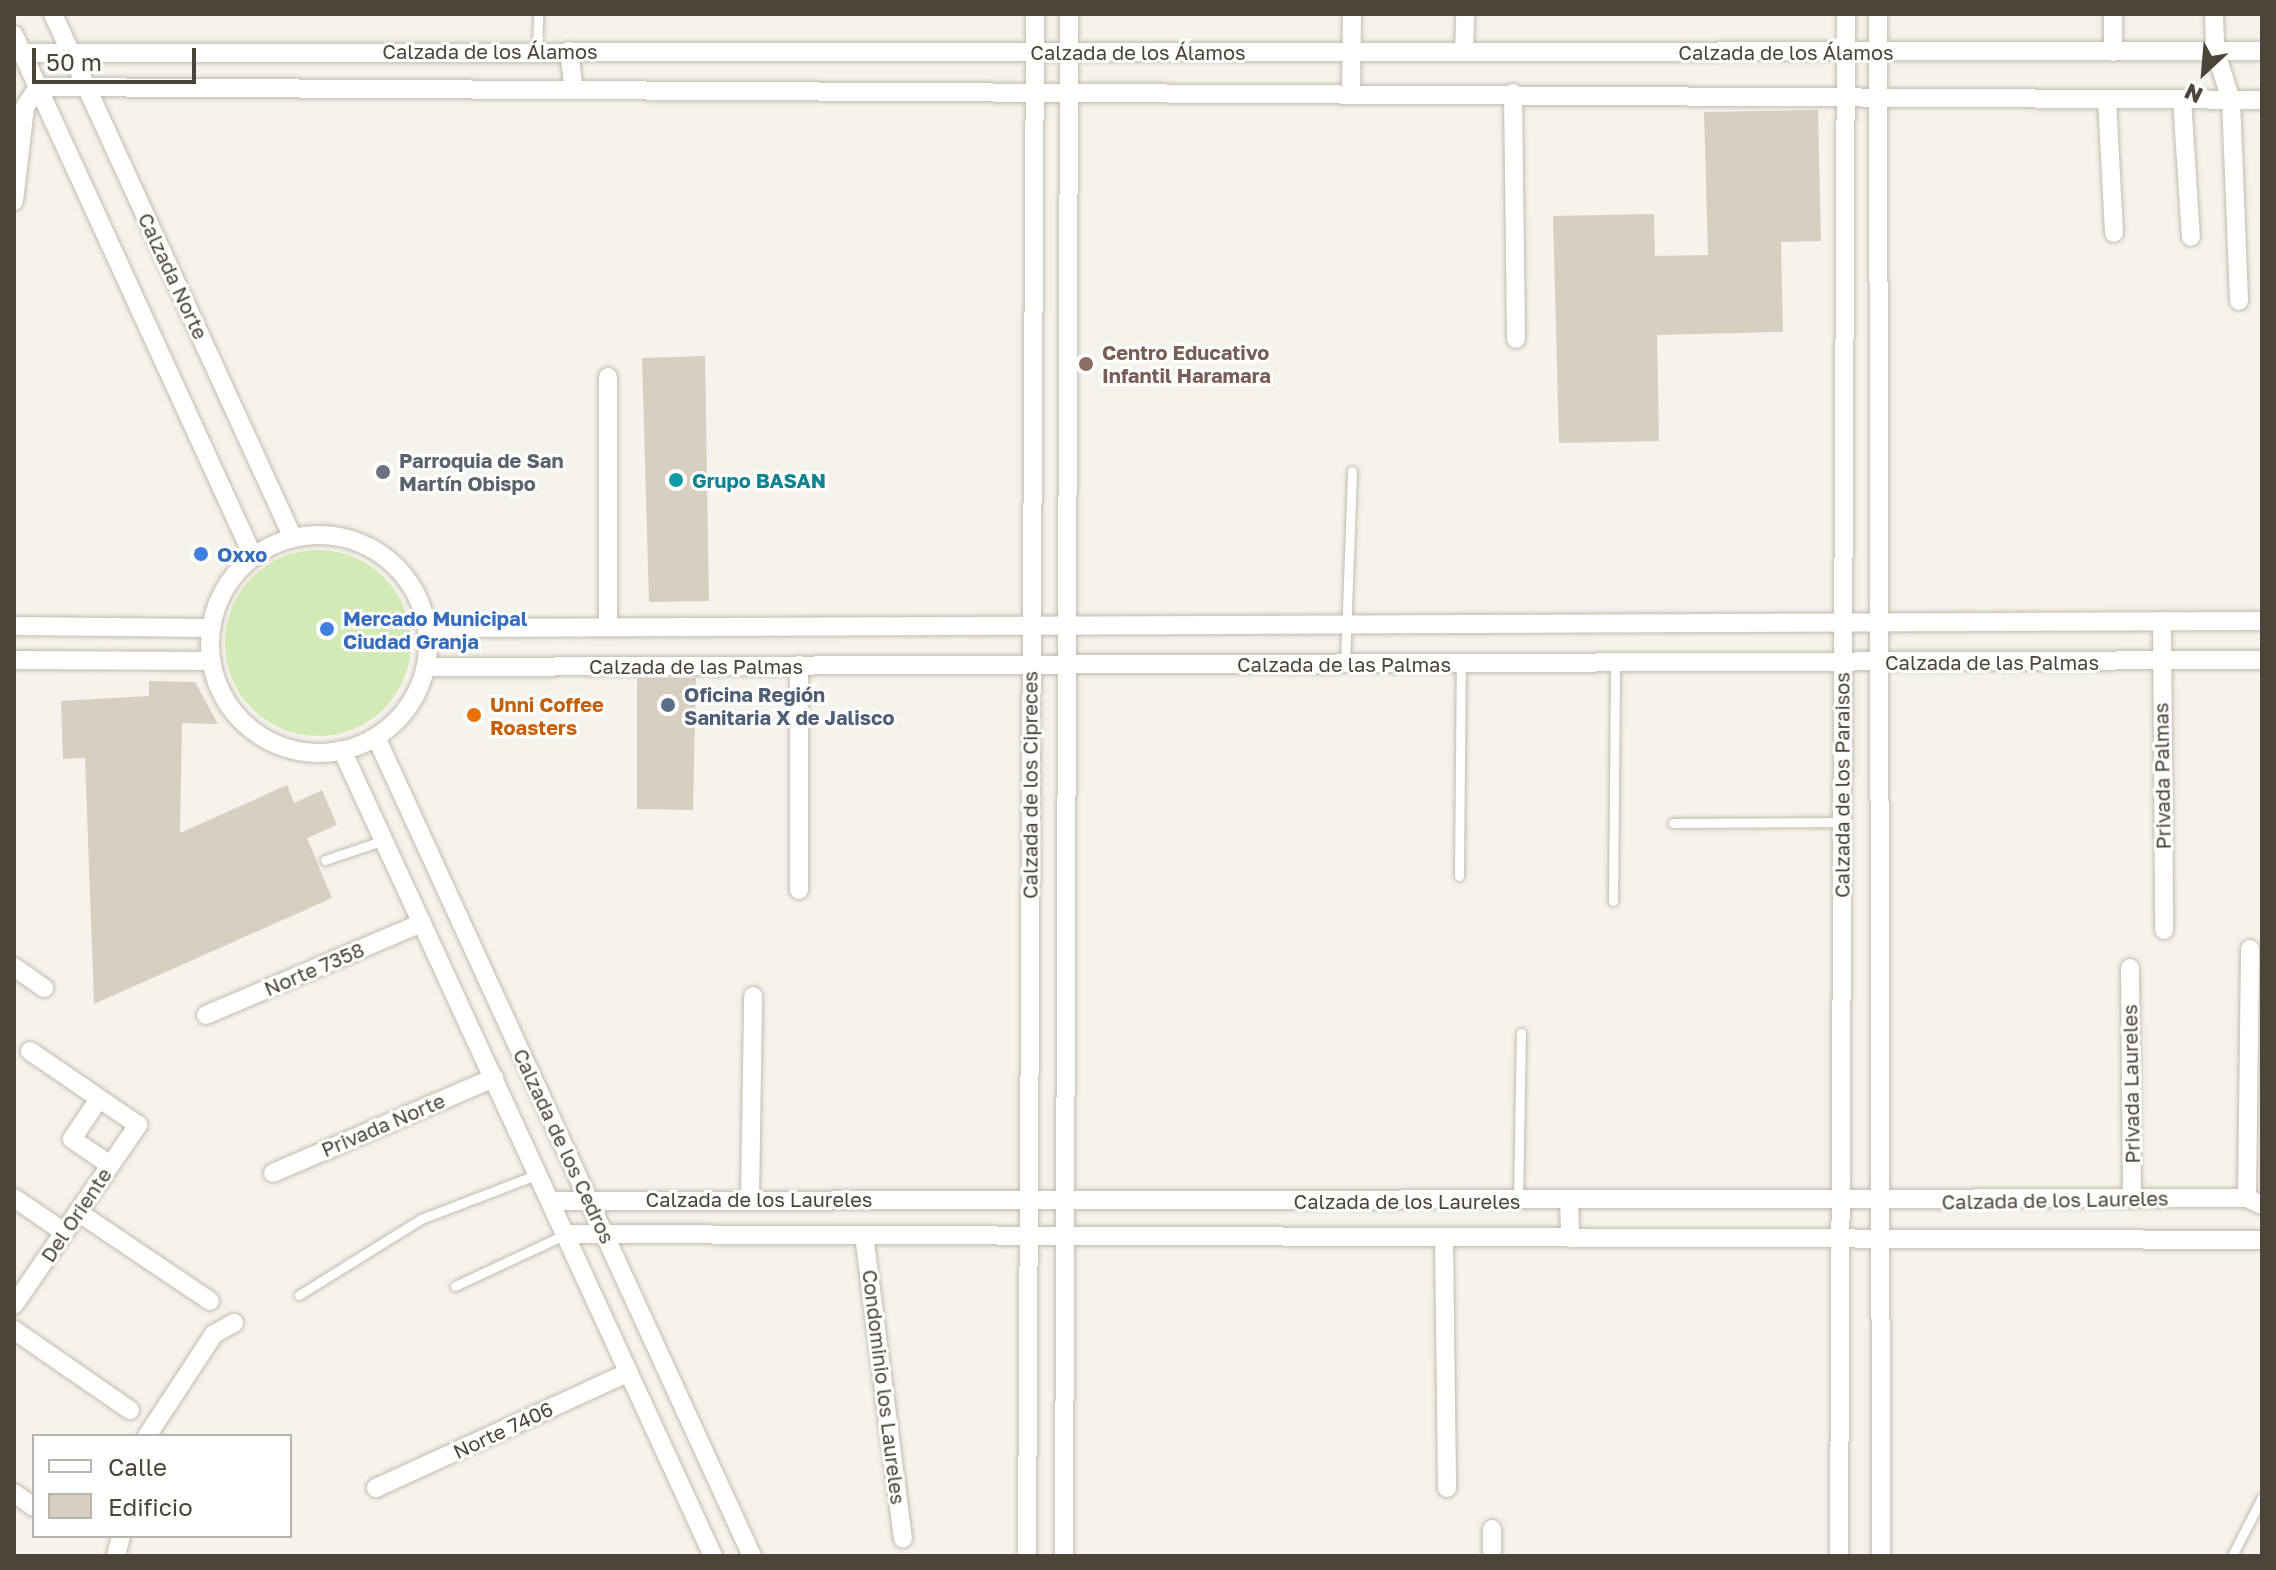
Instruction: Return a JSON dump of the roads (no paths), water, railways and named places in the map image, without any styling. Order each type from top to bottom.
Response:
[{"type":"street","name":"Calzada Norte","points":[[53,14],[293,538]]},
{"type":"street","name":"Calzada de los Cipreces","points":[[1027,1556],[1035,14]]},
{"type":"street","name":"Calzada de los Cipreces","points":[[1064,1556],[1069,14]]},
{"type":"street","points":[[1351,95],[1352,14]]},
{"type":"street","points":[[1464,52],[1465,14]]},
{"type":"street","name":"Calzada de los Paraisos","points":[[1839,1556],[1846,14]]},
{"type":"street","name":"Calzada de los Paraisos","points":[[1878,14],[1881,1556]]},
{"type":"street","points":[[2113,14],[2113,52]]},
{"type":"street","points":[[2214,14],[2215,50],[2231,100],[2239,301]]},
{"type":"street","name":"Calzada de los Álamos","points":[[16,46],[70,51],[2262,51]]},
{"type":"street","points":[[16,46],[38,87],[253,556]]},
{"type":"street","points":[[569,51],[574,90]]},
{"type":"street","name":"Calzada de los Álamos","points":[[38,87],[1351,95],[1513,93],[2262,100]]},
{"type":"street","points":[[14,201],[25,107],[38,87]]},
{"type":"street","points":[[1513,93],[1516,339]]},
{"type":"street","points":[[2107,99],[2114,233]]},
{"type":"street","points":[[2182,99],[2191,237]]},
{"type":"street","points":[[608,377],[608,627]]},
{"type":"street","points":[[319,535],[369,547],[408,580],[427,628],[426,667],[403,714],[376,737],[342,750],[298,751],[257,734],[226,702],[211,661],[210,628],[224,588],[253,556],[293,538],[319,535]]},
{"type":"street","name":"Privada Palmas","points":[[2162,621],[2164,930]]},
{"type":"street","name":"Calzada de las Palmas","points":[[427,628],[2262,621]]},
{"type":"street","points":[[14,626],[210,628]]},
{"type":"street","points":[[14,660],[211,661]]},
{"type":"street","name":"Calzada de las Palmas","points":[[426,667],[2262,660]]},
{"type":"street","points":[[799,665],[799,890]]},
{"type":"street","name":"Calzada de los Cedros","points":[[376,737],[752,1556]]},
{"type":"street","name":"Calzada de los Cedros","points":[[342,750],[713,1556]]},
{"type":"street","name":"Norte 7358","points":[[206,1015],[422,923]]},
{"type":"street","points":[[2250,949],[2255,1201]]},
{"type":"street","points":[[14,967],[44,988]]},
{"type":"street","name":"Privada Laureles","points":[[2130,968],[2132,1199]]},
{"type":"street","points":[[750,1198],[753,996]]},
{"type":"street","points":[[30,1051],[99,1099],[72,1139],[110,1165]]},
{"type":"street","name":"Privada Norte","points":[[273,1173],[494,1078]]},
{"type":"street","name":"Del Oriente","points":[[14,1305],[138,1125],[99,1099]]},
{"type":"street","points":[[14,1198],[64,1232]]},
{"type":"street","name":"Calzada de los Laureles","points":[[550,1201],[750,1198],[2255,1201]]},
{"type":"street","points":[[817,1199],[817,1235]]},
{"type":"street","points":[[1569,1201],[1570,1238]]},
{"type":"street","points":[[78,1212],[210,1301]]},
{"type":"street","name":"Calzada de los Laureles","points":[[566,1234],[2262,1240]]},
{"type":"street","name":"Condominio los Laureles","points":[[864,1235],[903,1539]]},
{"type":"street","points":[[1444,1237],[1447,1488]]},
{"type":"street","points":[[614,1341],[644,1321]]},
{"type":"street","points":[[148,1434],[214,1334],[234,1323]]},
{"type":"street","points":[[14,1330],[130,1410]]},
{"type":"street","name":"Norte 7406","points":[[376,1488],[629,1372]]},
{"type":"street","points":[[14,1493],[32,1506]]},
{"type":"street","points":[[1492,1529],[1492,1556]]},
{"type":"lane","points":[[537,51],[538,14]]},
{"type":"lane","points":[[1345,664],[1352,471]]},
{"type":"lane","points":[[1613,901],[1615,663]]},
{"type":"lane","points":[[1459,876],[1461,664]]},
{"type":"lane","points":[[1673,823],[1842,822]]},
{"type":"lane","points":[[325,860],[384,840]]},
{"type":"lane","points":[[1518,1201],[1521,1033]]},
{"type":"lane","points":[[299,1295],[421,1219],[538,1174]]},
{"type":"lane","points":[[455,1286],[566,1234]]},
{"type":"lane","points":[[2232,1556],[2262,1497]]},
{"type":"place","name":"Centro Educativo Infantil Haramara","points":[[1086,364]]},
{"type":"place","name":"Parroquia de San Martín Obispo","points":[[383,472]]},
{"type":"place","name":"Grupo BASAN","points":[[676,480]]},
{"type":"place","name":"Oxxo","points":[[201,554]]},
{"type":"place","name":"Mercado Municipal Ciudad Granja","points":[[327,629]]},
{"type":"place","name":"Oficina Región Sanitaria X de Jalisco","points":[[668,705]]},
{"type":"place","name":"Unni Coffee Roasters","points":[[474,715]]}]
